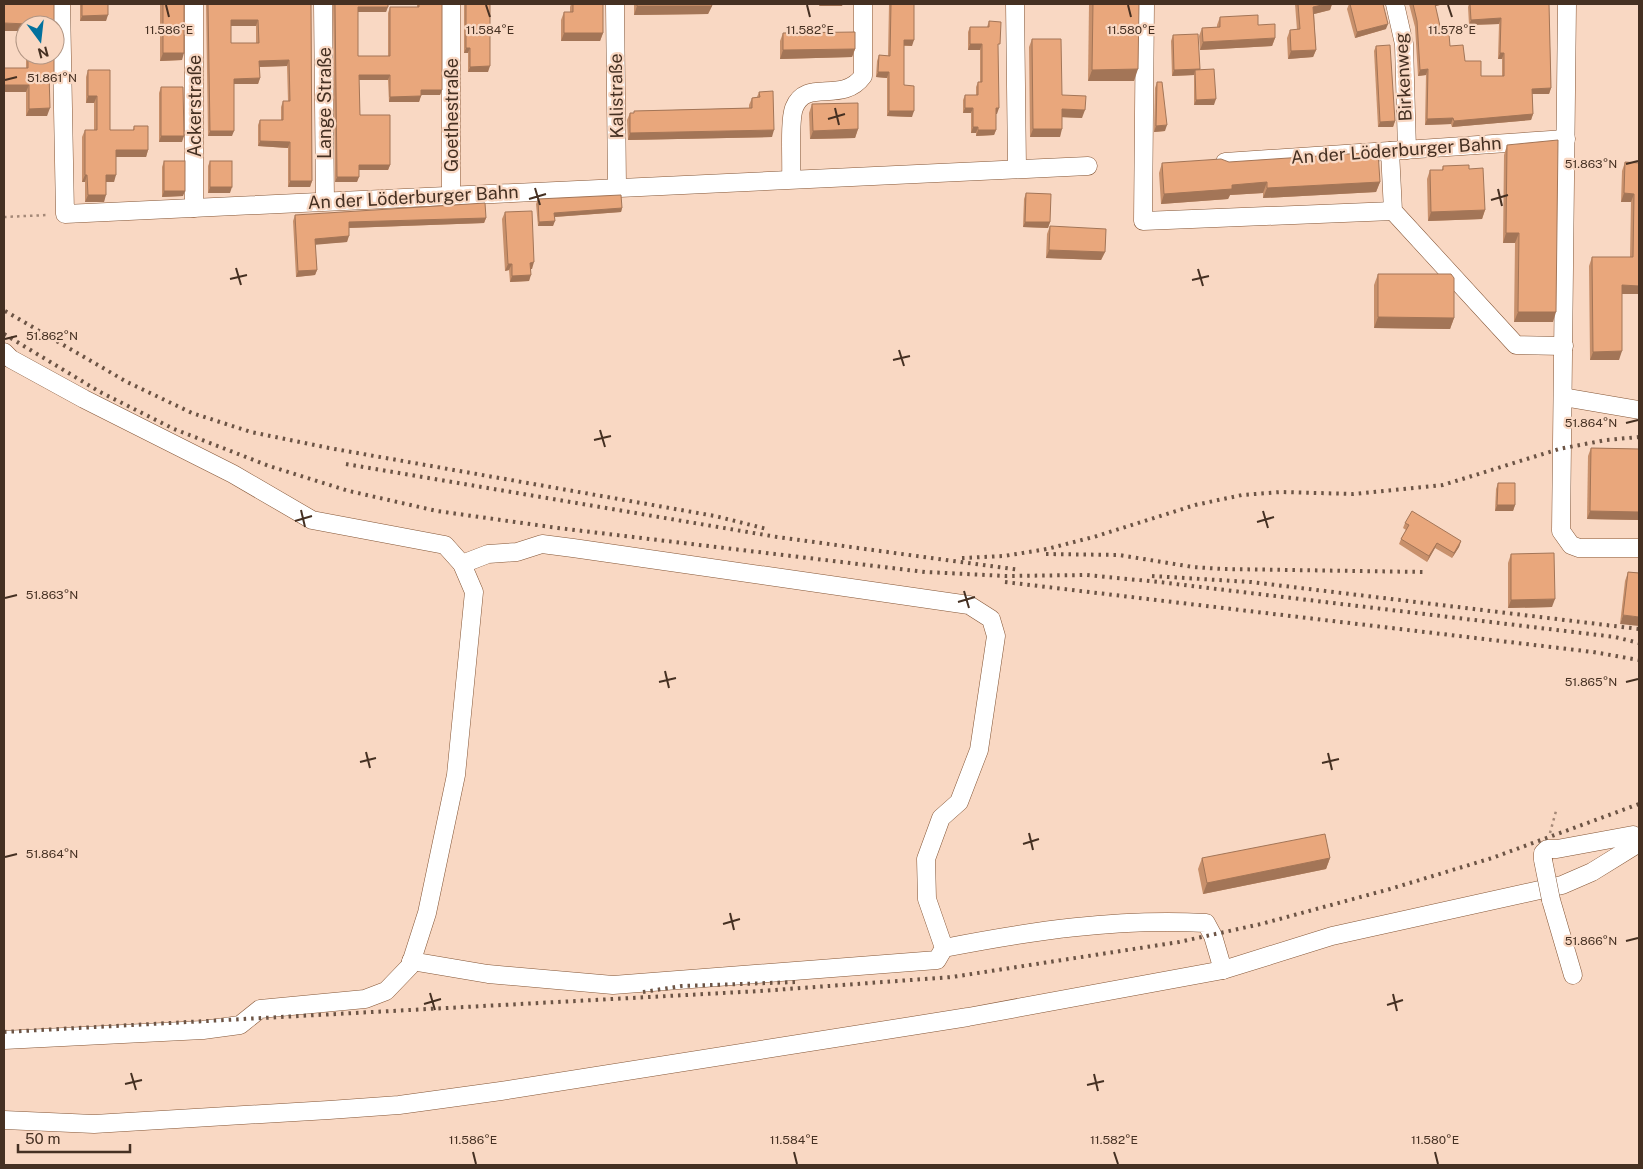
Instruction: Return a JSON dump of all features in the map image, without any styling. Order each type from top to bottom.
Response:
[{"type":"street","points":[[61,4],[65,214]]},
{"type":"street","name":"Ackerstraße","points":[[194,4],[194,208]]},
{"type":"street","name":"Lange Straße","points":[[324,4],[325,201]]},
{"type":"street","name":"Goethestraße","points":[[451,4],[451,195]]},
{"type":"street","name":"Kalistraße","points":[[615,4],[617,187]]},
{"type":"street","points":[[791,179],[793,110],[799,99],[810,92],[843,91],[856,85],[863,76],[863,4]]},
{"type":"street","points":[[1015,4],[1017,168]]},
{"type":"street","points":[[1145,4],[1143,221],[1393,211],[1516,345],[1564,346]]},
{"type":"street","name":"Birkenweg","points":[[1393,211],[1399,150],[1404,44],[1395,4]]},
{"type":"street","points":[[1567,4],[1561,531],[1564,538],[1579,548],[1639,548]]},
{"type":"street","name":"An der Löderburger Bahn","points":[[1225,162],[1566,139]]},
{"type":"street","name":"An der Löderburger Bahn","points":[[65,214],[1088,166]]},
{"type":"street","points":[[4,352],[11,359],[84,399],[232,474],[312,520],[445,545],[462,564],[474,592],[456,775],[427,913],[410,966],[386,991],[365,999],[260,1010],[240,1025],[203,1030],[4,1040]]},
{"type":"street","points":[[1563,397],[1639,410]]},
{"type":"street","points":[[411,961],[488,974],[613,985],[937,960],[944,948],[928,899],[926,859],[941,818],[959,802],[979,750],[996,636],[991,619],[969,605],[542,544],[516,552],[488,554],[462,564]]},
{"type":"street","points":[[4,1120],[94,1124],[399,1105],[511,1090],[958,1018],[1223,970],[1332,936],[1562,884],[1592,872],[1639,842],[1633,835],[1557,849],[1545,854],[1551,900],[1573,975]]},
{"type":"street","points":[[944,948],[1016,934],[1084,925],[1176,922],[1206,924],[1213,936],[1223,970]]},
{"type":"path","points":[[4,216],[65,214]]},
{"type":"path","points":[[1545,854],[1556,811]]},
{"type":"building","points":[[4,4],[54,4],[54,15],[15,15],[15,23],[4,23]]},
{"type":"building","points":[[82,4],[108,4],[108,15],[82,16]]},
{"type":"building","points":[[163,4],[184,4],[184,53],[163,53]]},
{"type":"building","points":[[208,4],[311,4],[312,181],[290,181],[290,142],[260,141],[260,120],[283,120],[283,101],[290,101],[289,60],[259,61],[260,78],[234,79],[234,131],[210,131]],"holes":[[[231,20],[258,20],[259,43],[231,43]]]},
{"type":"building","points":[[335,4],[388,4],[388,7],[358,7],[358,56],[390,56],[390,7],[419,7],[419,4],[442,4],[442,90],[421,90],[421,96],[390,97],[390,75],[359,75],[360,115],[390,115],[390,165],[359,165],[359,177],[337,177]]},
{"type":"building","points":[[466,4],[490,4],[490,66],[470,67],[470,48],[466,48]]},
{"type":"building","points":[[573,4],[603,4],[603,33],[564,33],[564,12],[573,12]]},
{"type":"building","points":[[637,4],[711,4],[712,6],[637,6]]},
{"type":"building","points":[[891,4],[914,4],[914,40],[904,40],[904,85],[914,86],[914,111],[889,111],[889,72],[878,72],[879,55],[890,56]]},
{"type":"building","points":[[1093,4],[1139,4],[1138,69],[1092,70]]},
{"type":"building","points":[[1298,4],[1326,4],[1313,7],[1316,50],[1291,51],[1290,30],[1300,29]]},
{"type":"building","points":[[1350,4],[1383,4],[1388,24],[1357,32]]},
{"type":"building","points":[[1413,4],[1435,4],[1442,35],[1449,34],[1450,46],[1463,45],[1465,61],[1481,61],[1481,76],[1504,76],[1504,53],[1500,53],[1501,18],[1471,20],[1470,4],[1549,4],[1551,88],[1532,89],[1533,114],[1454,121],[1453,118],[1427,119],[1428,69],[1420,70],[1417,21]]},
{"type":"building","points":[[1258,15],[1258,25],[1275,24],[1275,38],[1203,42],[1202,28],[1220,27],[1220,17]]},
{"type":"building","points":[[989,21],[1001,22],[1000,44],[998,44],[999,108],[996,108],[996,130],[978,130],[978,127],[973,127],[973,108],[965,108],[965,95],[978,95],[978,82],[982,82],[982,44],[970,44],[970,27],[989,27]]},
{"type":"building","points":[[855,32],[855,49],[783,50],[783,33]]},
{"type":"building","points":[[1198,34],[1200,69],[1174,70],[1173,35]]},
{"type":"building","points":[[1032,39],[1061,39],[1062,95],[1086,96],[1085,110],[1062,109],[1062,129],[1033,129]]},
{"type":"building","points":[[1390,45],[1395,121],[1380,122],[1376,46]]},
{"type":"building","points":[[28,65],[54,65],[54,74],[49,74],[50,108],[29,109],[29,85],[4,85],[4,68],[28,68]]},
{"type":"building","points":[[1214,69],[1216,99],[1196,100],[1195,70]]},
{"type":"building","points":[[88,70],[110,70],[110,130],[134,130],[134,126],[148,126],[148,150],[116,150],[116,175],[106,175],[106,195],[88,195],[87,175],[85,175],[85,130],[97,130],[97,96],[88,96]]},
{"type":"building","points":[[1157,82],[1162,82],[1167,125],[1156,126]]},
{"type":"building","points":[[161,87],[183,87],[184,136],[161,136]]},
{"type":"building","points":[[773,91],[774,130],[630,133],[630,113],[634,113],[634,111],[752,108],[752,98],[760,97],[759,92]]},
{"type":"building","points":[[858,103],[858,129],[813,131],[812,104]]},
{"type":"building","points":[[1558,140],[1556,312],[1518,312],[1519,233],[1506,233],[1507,145]]},
{"type":"building","points":[[1378,152],[1380,182],[1267,188],[1267,182],[1232,185],[1232,189],[1164,194],[1162,163],[1221,159],[1229,162]]},
{"type":"building","points":[[164,161],[185,161],[185,191],[164,191]]},
{"type":"building","points":[[210,161],[232,161],[232,187],[210,187]]},
{"type":"building","points":[[1625,162],[1639,163],[1639,286],[1622,285],[1622,351],[1593,352],[1592,257],[1633,257],[1634,194],[1624,193]]},
{"type":"building","points":[[1469,165],[1469,169],[1483,168],[1485,210],[1431,212],[1430,170],[1443,170],[1443,166]]},
{"type":"building","points":[[1026,193],[1051,194],[1050,222],[1025,222]]},
{"type":"building","points":[[621,195],[622,208],[554,213],[555,221],[539,222],[538,199]]},
{"type":"building","points":[[485,203],[486,218],[349,222],[349,236],[315,239],[317,270],[298,271],[295,215]]},
{"type":"building","points":[[532,211],[534,262],[530,263],[531,275],[512,276],[512,264],[508,264],[505,212]]},
{"type":"building","points":[[1050,226],[1106,229],[1105,252],[1049,250]]},
{"type":"building","points":[[1378,274],[1451,274],[1454,278],[1454,318],[1378,317]]},
{"type":"building","points":[[1591,448],[1639,449],[1639,512],[1590,511]]},
{"type":"building","points":[[1498,483],[1515,483],[1515,505],[1497,505]]},
{"type":"building","points":[[1412,511],[1461,541],[1454,553],[1437,543],[1429,556],[1401,539],[1409,525],[1405,523]]},
{"type":"building","points":[[1554,553],[1555,599],[1511,600],[1511,554]]},
{"type":"building","points":[[1628,572],[1639,573],[1639,617],[1623,615]]},
{"type":"building","points":[[1325,834],[1330,858],[1207,883],[1202,858]]},
{"type":"railway","points":[[5,311],[127,382],[192,413],[251,432],[329,448],[715,516],[767,529]]},
{"type":"railway","points":[[4,334],[100,392],[174,429],[269,466],[349,491],[437,511],[558,528],[925,572],[1007,576],[1086,575],[1159,582],[1615,637],[1639,643]]},
{"type":"railway","points":[[962,558],[1004,556],[1047,549],[1097,536],[1195,505],[1242,495],[1281,492],[1353,494],[1443,485],[1559,449],[1606,440],[1639,437]]},
{"type":"railway","points":[[346,464],[777,537],[1020,570]]},
{"type":"railway","points":[[1046,554],[1119,555],[1193,567],[1223,569],[1425,572]]},
{"type":"railway","points":[[1152,576],[1251,582],[1639,629]]},
{"type":"railway","points":[[1005,582],[1593,652],[1639,660]]},
{"type":"railway","points":[[4,1032],[760,991],[952,977],[1179,942],[1261,924],[1390,889],[1492,858],[1639,804]]},
{"type":"railway","points":[[643,992],[682,986],[797,982]]}]
